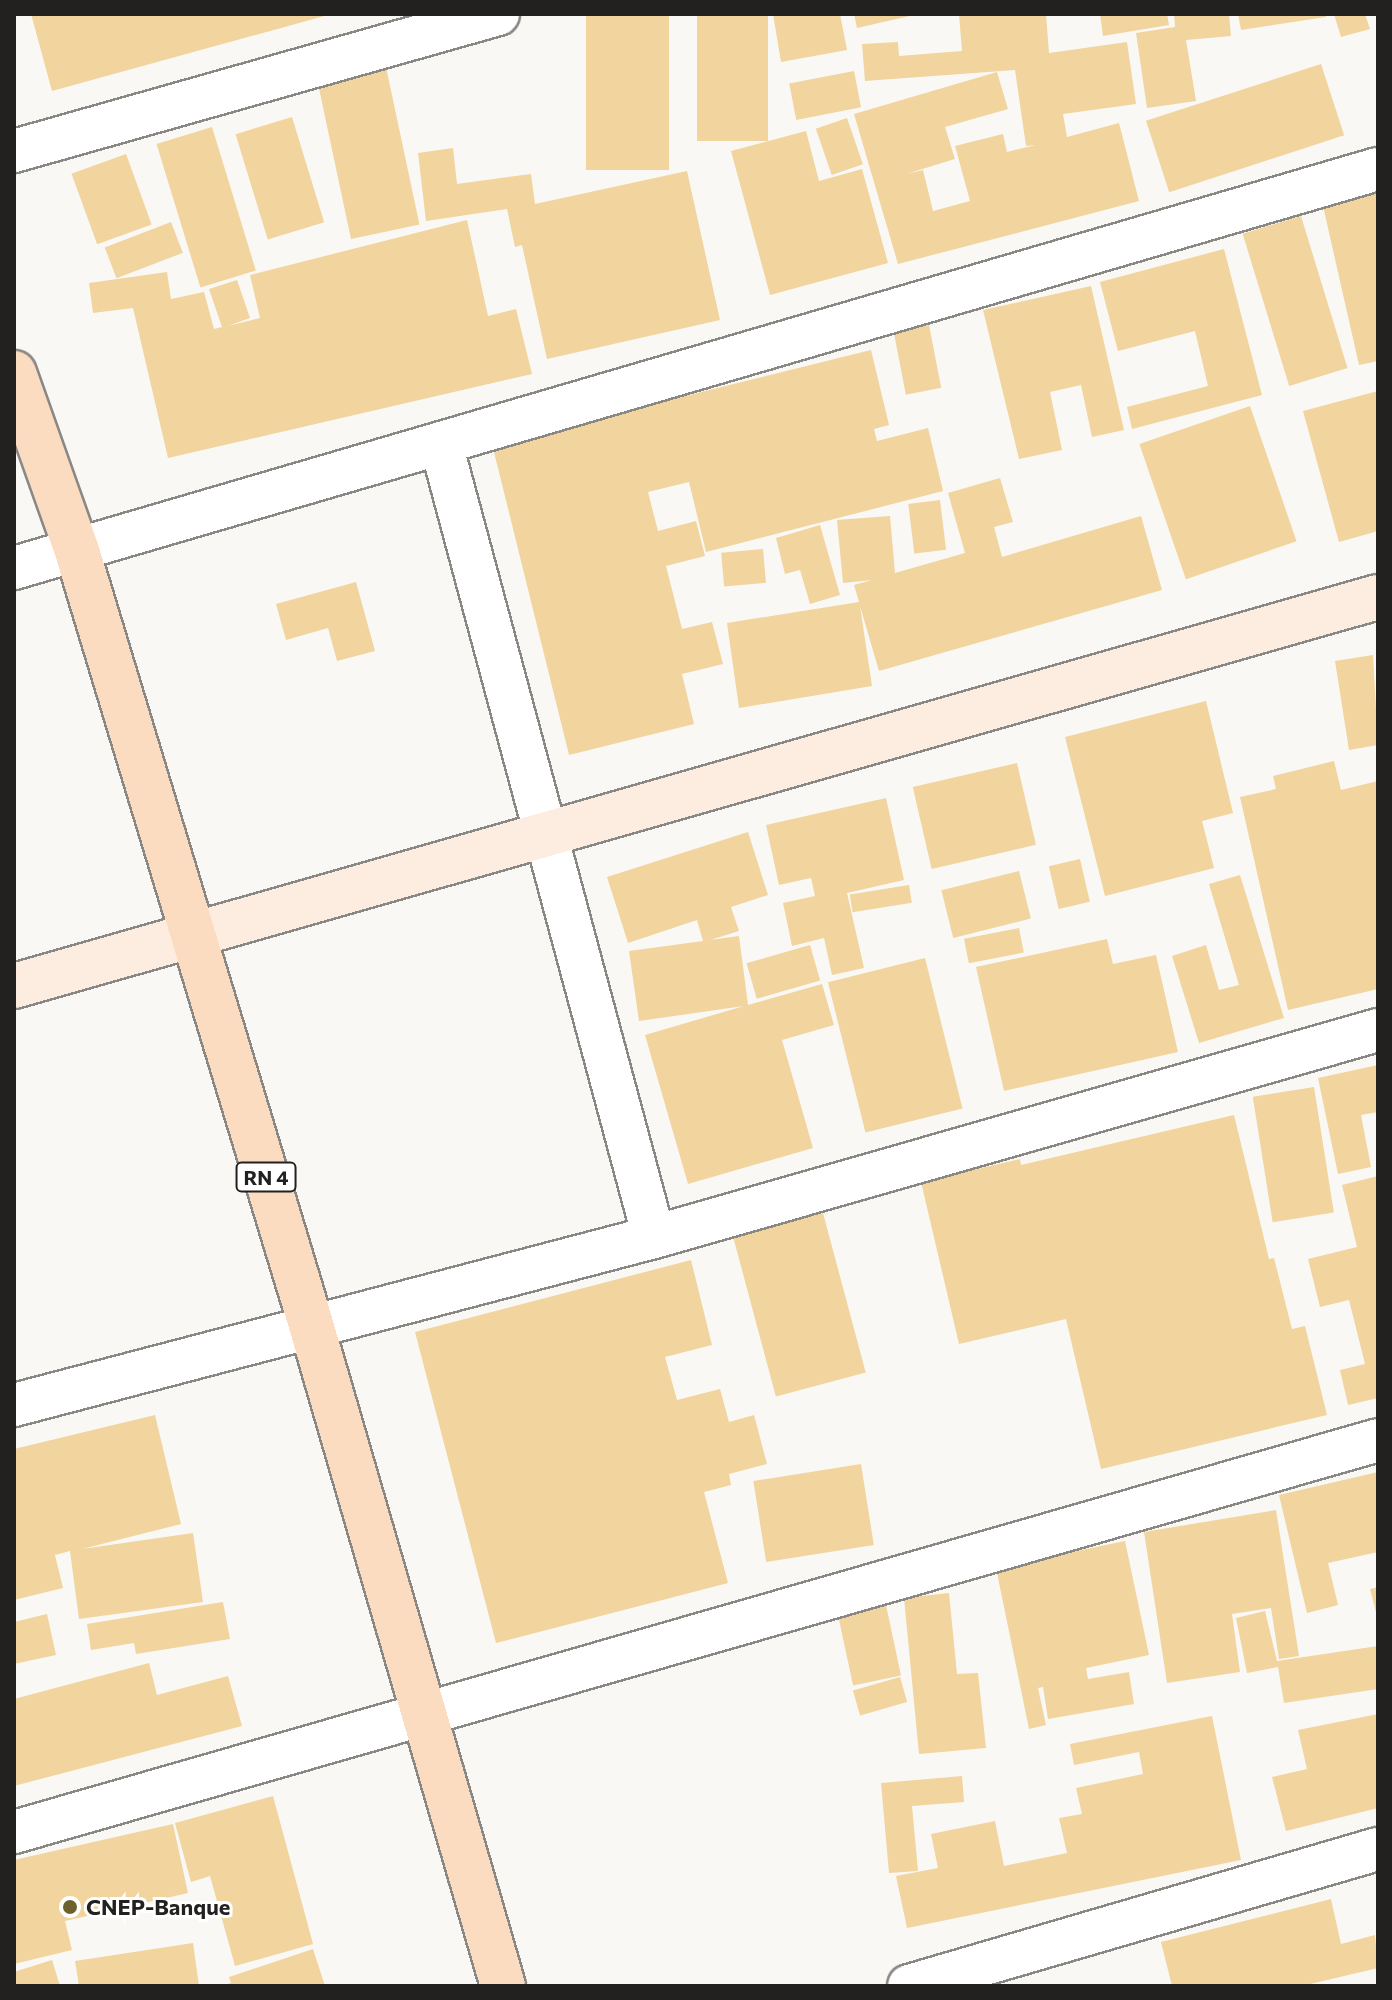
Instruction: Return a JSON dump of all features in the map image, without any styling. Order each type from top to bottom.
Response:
[{"type":"main road","name":"RN 4","points":[[14,373],[77,551],[312,1328],[503,1986]]},
{"type":"street","points":[[14,151],[445,21],[498,14]]},
{"type":"street","points":[[14,568],[1378,169]]},
{"type":"street","points":[[441,444],[654,1237]]},
{"type":"street","points":[[14,986],[1378,597]]},
{"type":"street","points":[[14,1405],[654,1237],[1378,1030]]},
{"type":"street","points":[[14,1832],[427,1716],[1378,1440]]},
{"type":"street","points":[[909,1986],[1378,1849]]},
{"type":"building","points":[[31,14],[328,14],[328,15],[52,91]]},
{"type":"building","points":[[586,14],[669,14],[669,170],[586,170]]},
{"type":"building","points":[[697,14],[768,14],[768,141],[697,141]]},
{"type":"building","points":[[773,14],[840,14],[847,50],[781,62]]},
{"type":"building","points":[[854,14],[913,14],[914,15],[857,28]]},
{"type":"building","points":[[959,14],[1046,14],[1049,53],[1127,42],[1136,104],[1063,114],[1067,137],[1119,123],[1139,201],[898,264],[854,114],[997,72],[1008,109],[945,127],[955,159],[906,174],[923,170],[933,211],[970,201],[955,146],[1003,134],[1007,152],[1036,145],[1026,146],[1015,70],[865,81],[862,44],[898,42],[899,56],[962,51]]},
{"type":"building","points":[[1100,14],[1167,14],[1169,25],[1103,36]]},
{"type":"building","points":[[1174,14],[1229,14],[1231,36],[1186,40],[1196,101],[1147,108],[1136,33],[1175,27]]},
{"type":"building","points":[[1238,14],[1325,14],[1326,17],[1241,30]]},
{"type":"building","points":[[1334,14],[1365,14],[1370,29],[1341,37]]},
{"type":"building","points":[[1321,64],[1344,135],[1169,192],[1146,121]]},
{"type":"building","points":[[386,67],[419,224],[351,239],[318,82]]},
{"type":"building","points":[[854,71],[861,107],[796,120],[789,84]]},
{"type":"building","points":[[292,117],[324,222],[268,239],[236,134]]},
{"type":"building","points":[[847,118],[863,164],[832,175],[816,129]]},
{"type":"building","points":[[212,127],[256,270],[200,287],[157,144]]},
{"type":"building","points":[[806,131],[819,181],[862,169],[888,263],[770,295],[731,151]]},
{"type":"building","points":[[453,148],[457,184],[531,174],[535,204],[687,171],[720,320],[547,359],[522,245],[515,247],[507,209],[426,221],[418,153]]},
{"type":"building","points":[[126,154],[152,224],[97,244],[71,174]]},
{"type":"building","points":[[1378,193],[1378,361],[1359,365],[1323,206]]},
{"type":"building","points":[[1301,216],[1347,368],[1289,386],[1243,234]]},
{"type":"building","points":[[467,220],[488,316],[516,309],[532,374],[168,458],[133,308],[93,313],[89,283],[167,272],[171,299],[204,292],[214,329],[222,327],[209,289],[237,280],[250,318],[228,326],[260,318],[250,275]]},
{"type":"building","points":[[171,222],[183,253],[117,278],[105,247]]},
{"type":"building","points":[[1224,249],[1262,395],[1132,429],[1127,407],[1208,386],[1195,331],[1118,351],[1100,282]]},
{"type":"building","points":[[1091,286],[1124,430],[1092,437],[1081,385],[1050,392],[1062,450],[1019,459],[983,310]]},
{"type":"building","points":[[929,325],[941,388],[906,395],[894,332]]},
{"type":"building","points":[[871,350],[889,425],[874,429],[877,441],[928,428],[943,491],[706,552],[689,482],[648,492],[658,531],[696,521],[705,556],[666,566],[682,629],[712,622],[723,664],[682,674],[694,724],[569,755],[492,444]]},
{"type":"building","points":[[1378,391],[1378,531],[1339,542],[1303,411]]},
{"type":"building","points":[[1250,406],[1297,541],[1186,579],[1139,444]]},
{"type":"building","points":[[1000,478],[1013,522],[994,527],[1002,557],[1141,516],[1162,590],[879,671],[860,606],[872,686],[739,708],[727,623],[859,602],[854,585],[872,580],[843,583],[837,520],[890,516],[895,573],[965,553],[948,493]]},
{"type":"building","points":[[940,500],[946,550],[914,554],[908,504]]},
{"type":"building","points":[[820,525],[840,595],[810,604],[800,570],[785,574],[776,538]]},
{"type":"building","points":[[763,549],[766,583],[724,587],[721,553]]},
{"type":"building","points":[[356,582],[375,651],[337,661],[328,628],[286,640],[276,604]]},
{"type":"building","points":[[1373,655],[1378,745],[1349,750],[1335,661]]},
{"type":"building","points":[[1206,701],[1233,813],[1202,821],[1214,868],[1105,896],[1065,737]]},
{"type":"building","points":[[1334,761],[1341,790],[1378,781],[1378,989],[1288,1010],[1240,797],[1276,789],[1273,776]]},
{"type":"building","points":[[1017,763],[1036,845],[932,869],[913,787]]},
{"type":"building","points":[[886,798],[904,880],[847,893],[864,968],[832,975],[824,938],[792,946],[783,903],[815,896],[811,878],[779,885],[766,825]]},
{"type":"building","points":[[748,832],[768,895],[731,907],[739,931],[710,940],[739,936],[748,1005],[822,984],[834,1025],[782,1040],[813,1148],[688,1184],[645,1035],[744,1006],[639,1021],[629,951],[703,941],[697,920],[628,943],[607,877]]},
{"type":"building","points":[[1080,859],[1090,902],[1059,909],[1049,866]]},
{"type":"building","points":[[1019,871],[1031,919],[953,938],[941,890]]},
{"type":"building","points":[[1240,875],[1284,1018],[1199,1043],[1172,956],[1206,945],[1219,990],[1239,985],[1209,884]]},
{"type":"building","points":[[909,885],[912,903],[853,912],[850,894]]},
{"type":"building","points":[[1019,928],[1024,953],[969,963],[964,939]]},
{"type":"building","points":[[1107,939],[1113,964],[1156,955],[1178,1052],[1004,1091],[976,967]]},
{"type":"building","points":[[810,945],[820,981],[757,999],[747,963]]},
{"type":"building","points":[[925,958],[962,1108],[865,1133],[828,982]]},
{"type":"building","points":[[1378,1065],[1378,1112],[1361,1115],[1371,1167],[1338,1174],[1318,1078]]},
{"type":"building","points":[[1314,1087],[1334,1212],[1273,1222],[1253,1097]]},
{"type":"building","points":[[1234,1115],[1269,1259],[1274,1258],[1292,1329],[1305,1326],[1327,1415],[1101,1469],[1066,1319],[959,1344],[921,1182],[1020,1159],[1021,1165]]},
{"type":"building","points":[[1378,1176],[1378,1398],[1348,1405],[1340,1370],[1365,1364],[1349,1300],[1320,1307],[1308,1259],[1357,1247],[1342,1185]]},
{"type":"building","points":[[823,1213],[866,1372],[776,1396],[733,1237]]},
{"type":"building","points":[[691,1260],[712,1345],[665,1357],[677,1400],[720,1389],[729,1422],[754,1415],[767,1464],[729,1474],[731,1485],[704,1492],[728,1583],[496,1643],[415,1332]]},
{"type":"building","points":[[155,1415],[181,1524],[82,1549],[193,1533],[203,1602],[79,1619],[70,1551],[55,1555],[63,1588],[14,1600],[14,1449]]},
{"type":"building","points":[[861,1464],[874,1545],[766,1562],[753,1481]]},
{"type":"building","points":[[1378,1472],[1378,1552],[1328,1563],[1338,1605],[1307,1613],[1279,1495]]},
{"type":"building","points":[[1276,1510],[1299,1656],[1279,1659],[1271,1608],[1232,1614],[1240,1672],[1167,1683],[1144,1532]]},
{"type":"building","points":[[1125,1541],[1149,1655],[1086,1668],[1088,1679],[1129,1672],[1134,1704],[1048,1719],[1043,1687],[1038,1688],[1046,1725],[1029,1729],[996,1568]]},
{"type":"building","points":[[1378,1587],[1378,1616],[1377,1616],[1370,1589]]},
{"type":"building","points":[[949,1593],[957,1674],[978,1673],[986,1748],[919,1754],[904,1598]]},
{"type":"building","points":[[223,1602],[230,1639],[136,1654],[134,1643],[91,1650],[87,1624]]},
{"type":"building","points":[[886,1605],[901,1675],[853,1686],[838,1615]]},
{"type":"building","points":[[1265,1611],[1277,1661],[1378,1646],[1378,1689],[1284,1703],[1278,1667],[1247,1673],[1236,1618]]},
{"type":"building","points":[[47,1614],[56,1655],[14,1664],[14,1622]]},
{"type":"building","points":[[149,1663],[157,1695],[228,1676],[242,1726],[14,1786],[14,1699]]},
{"type":"building","points":[[900,1677],[907,1702],[860,1715],[853,1691]]},
{"type":"building","points":[[1378,1714],[1378,1808],[1286,1831],[1272,1777],[1307,1769],[1298,1730]]},
{"type":"building","points":[[1212,1716],[1241,1860],[907,1928],[896,1876],[938,1868],[931,1834],[995,1821],[1004,1866],[1067,1853],[1059,1818],[1082,1814],[1076,1788],[1143,1774],[1139,1752],[1074,1765],[1070,1744]]},
{"type":"building","points":[[962,1776],[964,1802],[912,1806],[918,1871],[889,1873],[881,1783]]},
{"type":"building","points":[[273,1796],[313,1944],[235,1966],[210,1876],[191,1882],[175,1823]]},
{"type":"building","name":"CNEP-Banque","points":[[173,1824],[188,1893],[65,1921],[72,1950],[14,1964],[14,1860]]},
{"type":"building","points":[[1331,1899],[1341,1944],[1375,1935],[1378,1968],[1302,1986],[1172,1986],[1161,1942]]},
{"type":"building","points":[[193,1943],[199,1986],[79,1986],[75,1961]]},
{"type":"building","points":[[313,1949],[325,1986],[220,1986],[231,1983],[229,1977]]},
{"type":"building","points":[[52,1960],[60,1986],[14,1986],[14,1972]]},
{"type":"place","name":"CNEP-Banque","points":[[70,1907]]}]
